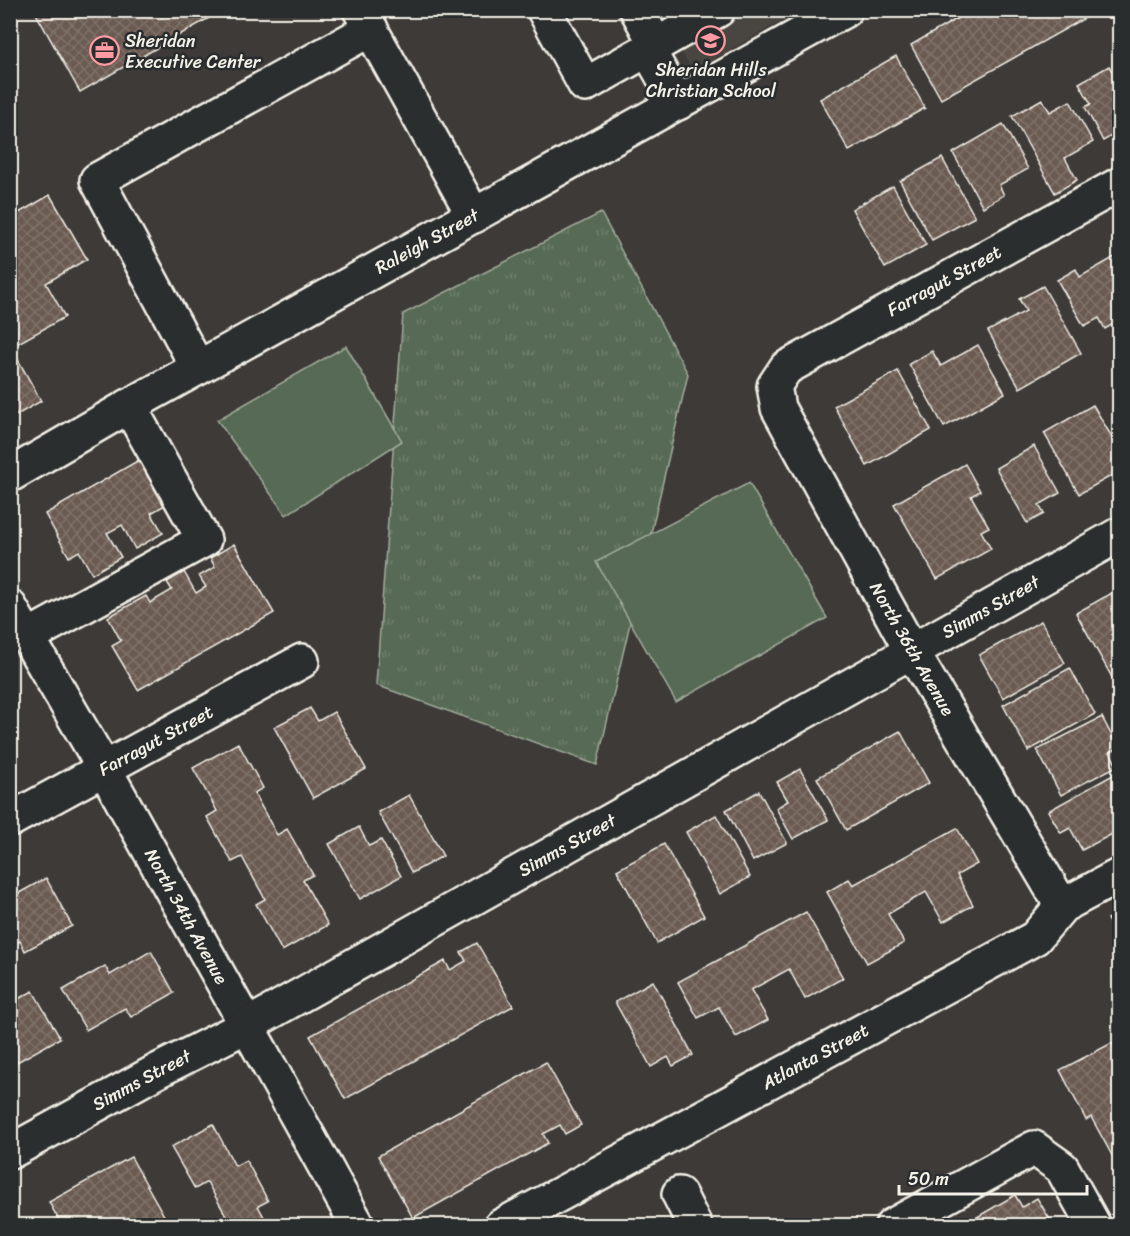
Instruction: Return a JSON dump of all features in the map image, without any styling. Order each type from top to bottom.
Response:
[{"type":"street","points":[[544,10],[585,85],[718,10]]},
{"type":"street","points":[[637,10],[678,103]]},
{"type":"street","name":"Raleigh Street","points":[[10,475],[129,406],[678,103],[824,16]]},
{"type":"street","points":[[198,368],[98,180],[365,20],[474,216]]},
{"type":"street","name":"Farragut Street","points":[[774,386],[786,368],[1119,184]]},
{"type":"street","name":"North 36th Avenue","points":[[774,386],[778,408],[912,652],[1062,906]]},
{"type":"street","points":[[27,637],[204,540],[129,406]]},
{"type":"street","name":"Simms Street","points":[[10,1152],[159,1070],[246,1026],[1119,534]]},
{"type":"street","name":"North 34th Avenue","points":[[10,607],[105,770],[358,1226]]},
{"type":"street","name":"Farragut Street","points":[[10,820],[302,661]]},
{"type":"street","name":"Atlanta Street","points":[[501,1226],[1035,938],[1062,906],[1119,875]]},
{"type":"street","points":[[892,1226],[1034,1148],[1062,1168],[1095,1226]]},
{"type":"street","points":[[678,1194],[695,1226]]},
{"type":"shaded area","name":"Sheridan Hills Christian School","points":[[659,11],[799,11],[692,71]]},
{"type":"green space","points":[[601,213],[688,374],[597,765],[376,685],[403,314]]},
{"type":"green space","points":[[346,346],[402,441],[286,515],[217,420]]},
{"type":"green space","points":[[749,483],[827,618],[676,702],[596,562]]},
{"type":"building","name":"Sheridan Executive Center","points":[[34,10],[223,10],[80,92]]},
{"type":"building","points":[[972,10],[1099,10],[941,99],[911,45]]},
{"type":"building","points":[[896,56],[925,108],[849,151],[820,99]]},
{"type":"building","points":[[1109,66],[1120,85],[1120,131],[1103,141],[1085,107],[1091,104],[1079,83]]},
{"type":"building","points":[[1042,99],[1050,112],[1070,101],[1093,142],[1065,158],[1077,180],[1055,193],[1012,116]]},
{"type":"building","points":[[1003,124],[1028,169],[999,185],[1004,195],[983,207],[953,153]]},
{"type":"building","points":[[942,158],[975,217],[932,240],[900,181]]},
{"type":"building","points":[[893,186],[926,245],[885,268],[852,209]]},
{"type":"building","points":[[50,195],[87,259],[46,283],[65,317],[11,347],[41,401],[10,419],[10,218]]},
{"type":"building","points":[[1120,254],[1120,320],[1105,329],[1099,318],[1084,326],[1057,280],[1076,269],[1080,277]]},
{"type":"building","points":[[1043,286],[1081,353],[1020,388],[988,331],[1026,311],[1019,299]]},
{"type":"building","points":[[978,345],[1005,393],[944,427],[909,364],[932,351],[941,366]]},
{"type":"building","points":[[898,371],[931,430],[867,466],[834,406]]},
{"type":"building","points":[[1093,405],[1120,451],[1120,471],[1079,494],[1044,433]]},
{"type":"building","points":[[1034,446],[1060,493],[1039,505],[1044,514],[1027,523],[996,468]]},
{"type":"building","points":[[139,460],[165,505],[151,513],[163,533],[135,549],[122,525],[107,533],[121,557],[92,574],[79,551],[69,557],[45,514]]},
{"type":"building","points":[[965,464],[980,491],[971,496],[989,527],[981,531],[991,549],[937,579],[894,504]]},
{"type":"building","points":[[234,544],[274,613],[138,690],[112,646],[121,641],[108,617],[146,596],[150,603],[172,590],[167,582],[184,572],[196,593],[206,587],[199,576],[215,567],[210,558]]},
{"type":"building","points":[[1119,589],[1120,676],[1113,679],[1076,613]]},
{"type":"building","points":[[1041,621],[1065,663],[1003,698],[979,655]]},
{"type":"building","points":[[1070,668],[1095,714],[1028,751],[1003,705]]},
{"type":"building","points":[[310,708],[318,721],[334,712],[366,769],[313,798],[274,727]]},
{"type":"building","points":[[1102,717],[1118,748],[1110,752],[1117,766],[1061,795],[1037,750]]},
{"type":"building","points":[[900,731],[929,783],[846,830],[817,778]]},
{"type":"building","points":[[238,743],[263,788],[254,793],[277,835],[287,829],[313,875],[303,880],[328,925],[282,951],[256,904],[265,899],[242,857],[232,862],[207,817],[217,811],[193,768]]},
{"type":"building","points":[[800,769],[828,820],[793,839],[776,808],[788,801],[777,782]]},
{"type":"building","points":[[1120,771],[1120,830],[1082,850],[1070,828],[1061,833],[1048,811]]},
{"type":"building","points":[[759,791],[787,843],[753,861],[726,810]]},
{"type":"building","points":[[409,795],[443,856],[412,873],[378,812]]},
{"type":"building","points":[[716,815],[750,877],[720,894],[686,832]]},
{"type":"building","points":[[359,827],[369,846],[381,840],[401,876],[360,899],[329,844]]},
{"type":"building","points":[[957,828],[977,864],[957,875],[973,905],[943,922],[926,892],[888,914],[904,943],[867,963],[827,892],[849,879],[853,885]]},
{"type":"building","points":[[664,844],[704,916],[657,943],[617,870]]},
{"type":"building","points":[[46,878],[72,926],[25,951],[20,941],[10,946],[10,898]]},
{"type":"building","points":[[1120,911],[1120,941],[1107,919]]},
{"type":"building","points":[[806,912],[843,978],[805,999],[789,969],[751,990],[768,1020],[736,1037],[719,1007],[698,1018],[678,982]]},
{"type":"building","points":[[477,943],[513,1006],[345,1099],[310,1036],[445,961],[450,970],[466,961],[461,952]]},
{"type":"building","points":[[151,951],[174,993],[131,1017],[125,1008],[86,1030],[63,990],[105,966],[110,975]]},
{"type":"building","points":[[653,981],[693,1055],[673,1066],[668,1057],[651,1067],[615,1002]]},
{"type":"building","points":[[33,991],[60,1038],[10,1066],[10,1003]]},
{"type":"building","points":[[1112,1043],[1120,1057],[1120,1170],[1091,1117],[1086,1120],[1060,1070]]},
{"type":"building","points":[[546,1062],[581,1125],[565,1134],[560,1125],[543,1134],[548,1143],[413,1218],[378,1156]]},
{"type":"building","points":[[213,1124],[235,1166],[246,1160],[268,1201],[258,1206],[269,1226],[221,1226],[229,1221],[207,1182],[195,1189],[171,1147]]},
{"type":"building","points":[[131,1157],[167,1221],[160,1226],[62,1226],[49,1202]]},
{"type":"building","points":[[1015,1195],[1022,1207],[1037,1198],[1054,1226],[976,1226],[972,1220]]},
{"type":"place","name":"Sheridan Hills Christian School","points":[[711,41]]},
{"type":"place","name":"Sheridan Executive Center","points":[[104,51]]}]
